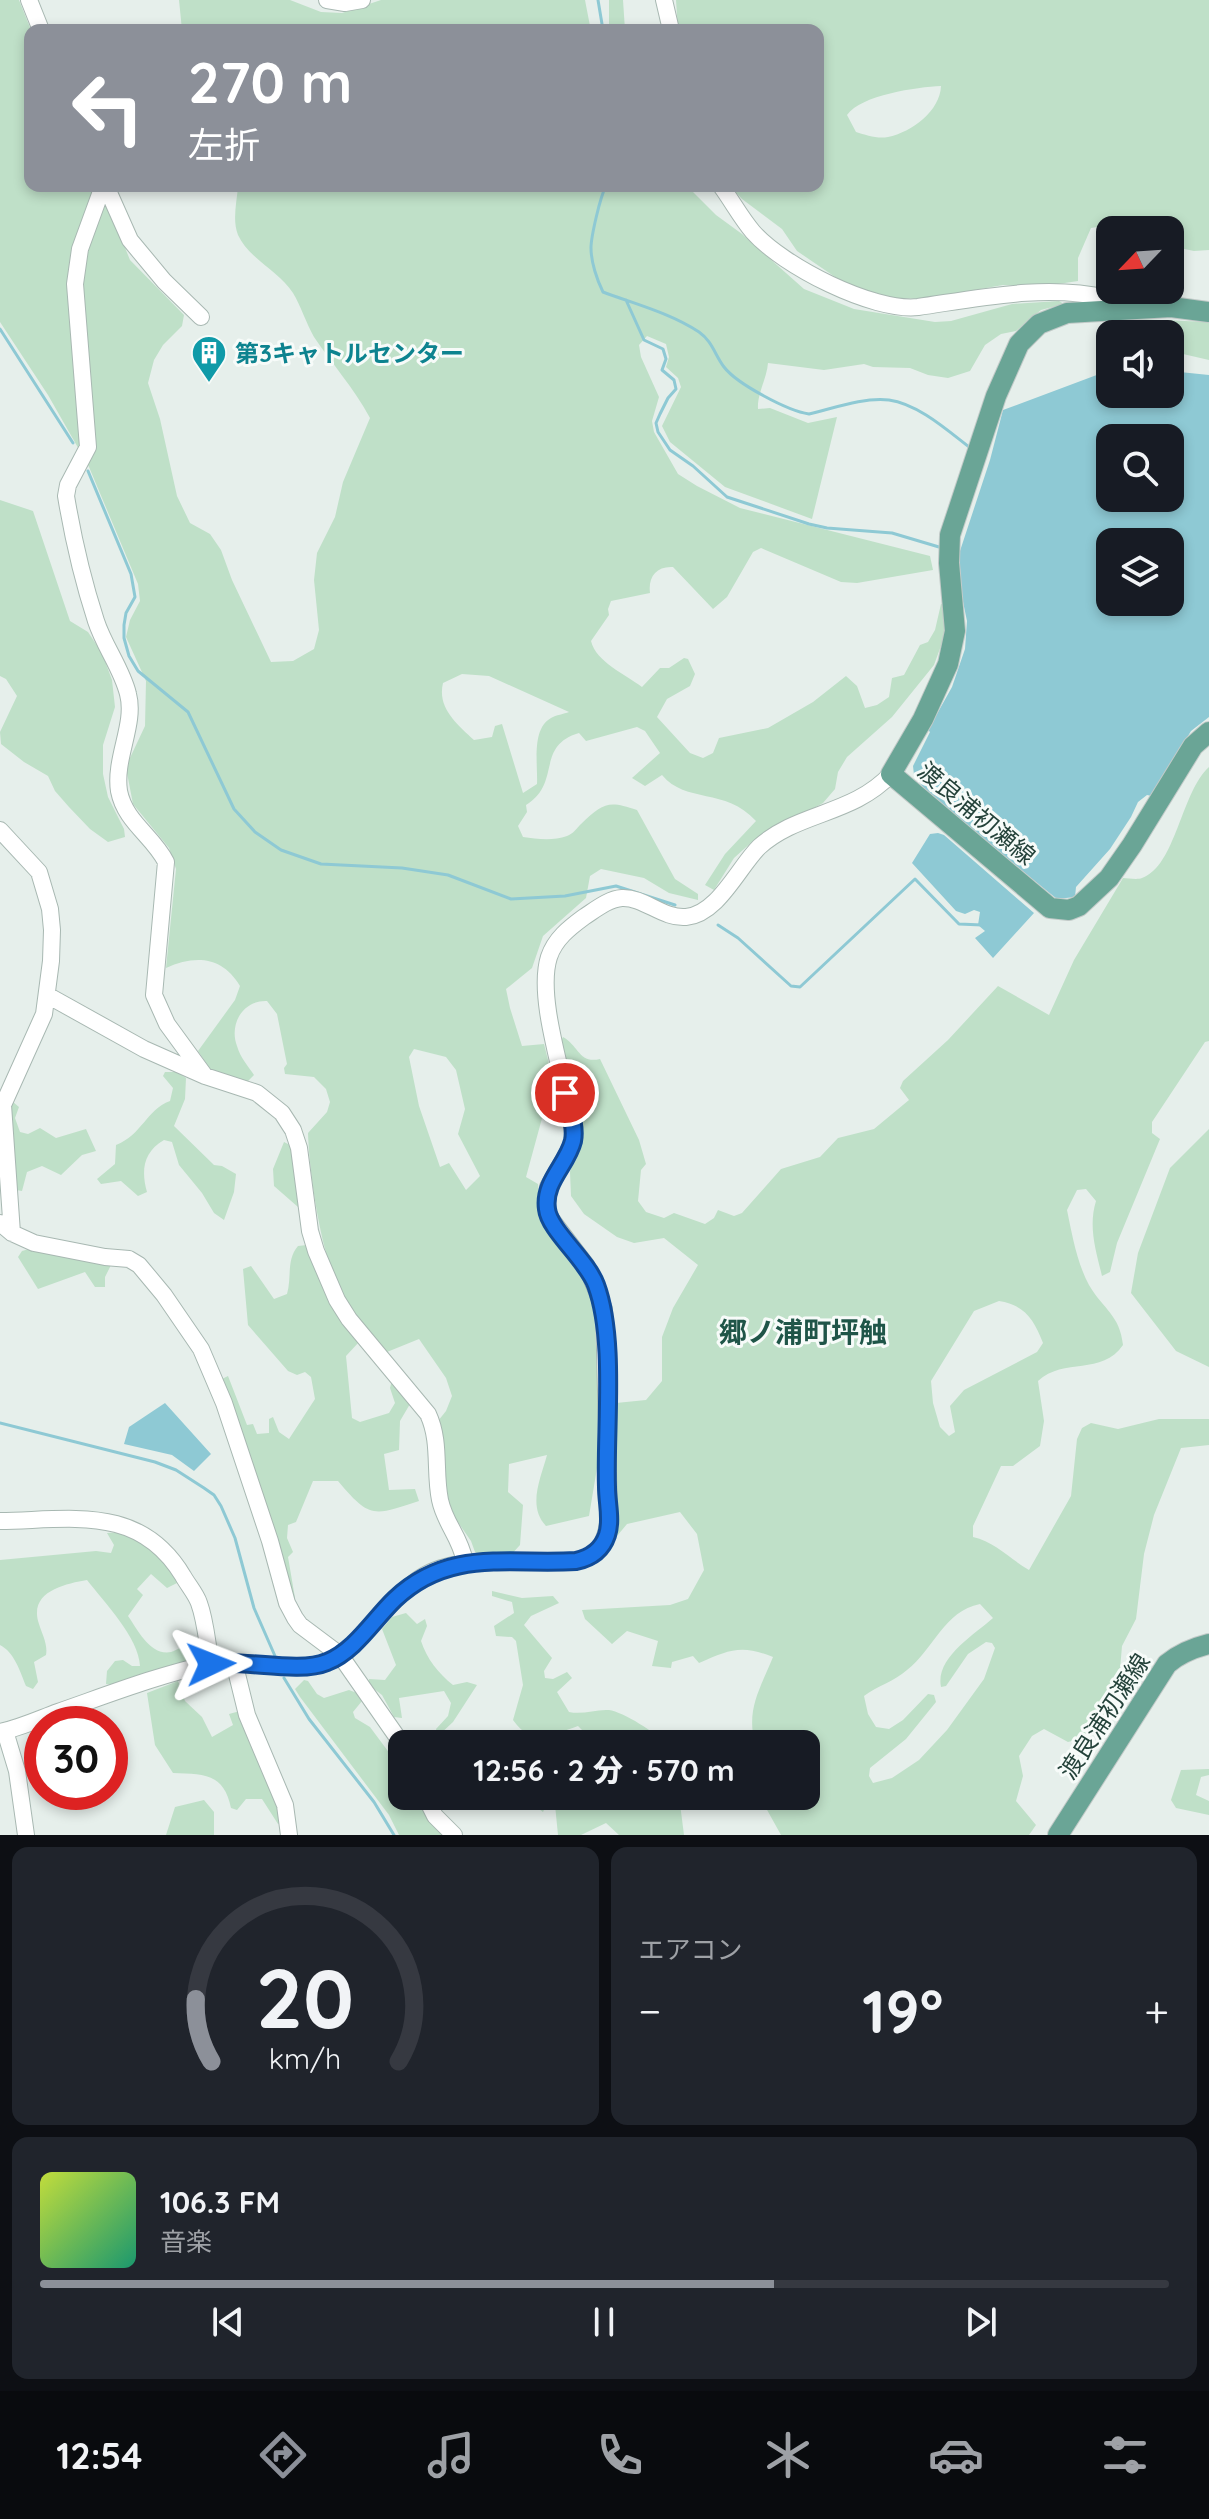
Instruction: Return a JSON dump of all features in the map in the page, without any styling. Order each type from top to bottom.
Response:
[{"type":"main road","name":"渡良浦初瀬線","points":[[1209,312],[1171,307],[1067,313],[1039,324],[1019,344],[1010,359],[950,535],[949,563],[955,631],[948,664],[923,719],[891,774],[1050,908],[1069,910],[1090,898],[1109,878],[1193,746],[1209,732]]},
{"type":"main road","name":"渡良浦初瀬線","points":[[1058,1835],[1167,1664],[1177,1656],[1209,1644]]},
{"type":"street","points":[[29,0],[39,24]]},
{"type":"street","points":[[327,0],[345,3],[362,0]]},
{"type":"street","points":[[664,0],[670,24]]},
{"type":"street","points":[[103,192],[80,249],[76,275],[88,447],[68,485],[66,496],[96,622],[128,693],[127,721],[118,768],[119,793],[133,821],[153,842],[166,862],[154,995],[167,1024],[205,1076]]},
{"type":"street","points":[[108,192],[136,248],[201,317]]},
{"type":"street","points":[[725,192],[754,233],[786,261],[835,285],[890,306],[903,309],[1025,293],[1092,295],[1107,298],[1115,310]]},
{"type":"street","points":[[26,1835],[17,1771],[2,1732],[175,1672],[211,1664],[234,1662],[309,1666],[325,1663],[340,1655],[396,1598],[425,1575],[465,1562],[576,1561],[593,1556],[602,1545],[608,1533],[604,1309],[586,1265],[546,1208],[548,1187],[574,1137],[549,1011],[547,970],[552,950],[568,929],[619,898],[634,899],[673,915],[686,917],[697,912],[712,904],[760,846],[796,825],[852,804],[891,774]]},
{"type":"street","points":[[0,830],[39,872],[52,930],[47,995],[37,1032],[3,1105],[6,1228],[34,1243],[129,1259],[139,1265],[164,1295],[201,1349],[224,1403],[270,1541],[287,1603],[300,1625],[340,1655],[392,1730]]},
{"type":"street","points":[[47,995],[144,1049],[205,1076],[257,1093],[282,1113],[293,1130],[299,1148],[310,1231],[337,1300],[349,1319],[428,1414],[436,1438],[441,1506],[462,1546],[465,1562]]},
{"type":"street","points":[[0,1521],[82,1518],[110,1521],[153,1540],[171,1556],[199,1602],[211,1664]]},
{"type":"street","points":[[234,1662],[247,1715],[285,1805],[289,1835]]},
{"type":"street","points":[[432,1810],[454,1835]]},
{"type":"green space","points":[[0,0],[19,0],[29,24],[24,24],[24,192],[102,192],[130,260],[184,315],[182,326],[163,345],[154,360],[148,383],[160,419],[177,496],[190,523],[210,534],[221,550],[271,662],[293,661],[314,649],[319,630],[314,580],[317,553],[335,517],[343,482],[370,418],[314,337],[293,293],[249,251],[238,235],[235,217],[237,192],[693,192],[804,289],[854,309],[935,322],[951,321],[1012,304],[1059,301],[1064,304],[1041,310],[1016,331],[1001,334],[985,345],[970,371],[948,378],[910,368],[864,364],[824,370],[768,363],[758,409],[770,408],[808,423],[837,417],[812,519],[725,487],[670,442],[662,426],[681,387],[678,378],[666,367],[669,357],[666,344],[647,336],[639,345],[641,357],[659,397],[652,421],[654,432],[678,474],[740,508],[930,556],[933,570],[857,583],[841,582],[761,548],[753,552],[727,597],[713,609],[673,567],[662,568],[654,574],[650,593],[611,601],[609,615],[591,641],[599,655],[612,667],[642,687],[660,668],[669,668],[684,658],[688,659],[695,674],[690,686],[667,699],[657,717],[690,753],[703,758],[713,753],[719,738],[768,728],[813,702],[846,676],[857,686],[865,708],[877,705],[889,697],[892,678],[904,675],[920,645],[928,642],[935,630],[941,604],[949,606],[934,665],[892,717],[847,757],[838,772],[835,789],[823,803],[754,840],[734,858],[714,890],[705,885],[725,854],[756,821],[732,804],[682,790],[662,775],[645,786],[632,778],[660,753],[645,731],[637,727],[586,741],[579,733],[566,739],[552,756],[537,796],[526,805],[527,812],[518,826],[523,837],[539,839],[569,835],[606,805],[637,810],[675,879],[698,894],[698,900],[669,893],[644,878],[601,869],[590,876],[586,898],[543,936],[532,968],[506,989],[522,1046],[544,1044],[560,1108],[544,1111],[526,1177],[538,1184],[541,1217],[553,1239],[583,1279],[594,1305],[598,1394],[597,1468],[589,1516],[546,1526],[540,1518],[536,1501],[547,1455],[509,1464],[508,1492],[523,1505],[520,1545],[510,1556],[484,1557],[475,1552],[447,1500],[438,1421],[452,1396],[446,1378],[419,1339],[387,1352],[353,1310],[330,1266],[316,1208],[308,1133],[327,1112],[330,1102],[326,1089],[314,1077],[285,1074],[287,1064],[277,1014],[267,1001],[244,1009],[236,1022],[238,1050],[254,1075],[247,1082],[213,1073],[198,1051],[235,1000],[240,986],[225,969],[207,961],[187,961],[166,968],[176,869],[169,848],[133,804],[127,773],[129,760],[145,726],[146,681],[126,637],[130,620],[140,601],[138,584],[89,467],[48,395],[0,322]],"holes":[[[462,674],[489,676],[569,712],[551,718],[541,730],[537,748],[537,784],[523,793],[502,724],[495,726],[492,737],[474,740],[455,722],[443,700],[443,683]],[[414,1049],[446,1057],[456,1070],[465,1109],[458,1134],[480,1176],[466,1190],[449,1163],[440,1167],[419,1106],[409,1057]]]},
{"type":"green space","points":[[179,0],[290,0],[321,12],[342,13],[381,0],[585,0],[590,24],[181,24]]},
{"type":"green space","points":[[609,0],[623,0],[625,24],[609,24]]},
{"type":"green space","points":[[676,0],[1209,0],[1209,250],[1184,249],[1184,216],[1096,216],[1096,227],[1091,228],[1078,258],[1078,281],[1038,287],[1003,285],[924,299],[893,298],[869,293],[841,281],[797,251],[782,229],[736,192],[824,192],[824,24],[678,24]],"holes":[[[941,86],[936,104],[915,125],[888,137],[856,132],[847,115],[854,108],[877,97]]]},
{"type":"green space","points":[[1184,321],[1209,322],[1209,360],[1184,354]]},
{"type":"green space","points":[[0,500],[33,511],[70,621],[88,632],[102,653],[112,680],[115,707],[103,745],[103,774],[108,797],[125,837],[108,842],[90,829],[55,791],[48,776],[1,744],[0,732],[17,696],[6,679],[0,676]]},
{"type":"green space","points":[[1209,767],[1209,1041],[1205,1042],[1152,1122],[1152,1133],[1160,1139],[1117,1243],[1110,1272],[1102,1276],[1095,1248],[1093,1220],[1096,1201],[1086,1189],[1077,1190],[1067,1210],[1085,1276],[1115,1319],[1123,1345],[1105,1360],[1059,1370],[1038,1381],[1044,1421],[1040,1446],[1013,1466],[1001,1466],[973,1526],[973,1537],[995,1547],[1029,1570],[1071,1496],[1077,1439],[1082,1428],[1091,1423],[1118,1429],[1159,1419],[1209,1419],[1209,1445],[1181,1448],[1154,1515],[1144,1554],[1136,1619],[1122,1646],[1118,1693],[1101,1721],[1084,1738],[1068,1742],[1044,1729],[1032,1736],[1019,1756],[1023,1776],[1016,1801],[1036,1825],[1029,1835],[781,1835],[767,1810],[820,1810],[820,1730],[753,1730],[753,1710],[773,1657],[735,1650],[699,1663],[693,1656],[672,1662],[671,1668],[652,1666],[658,1641],[627,1631],[612,1644],[585,1619],[582,1610],[670,1605],[688,1599],[704,1570],[697,1534],[680,1512],[627,1524],[617,1536],[613,1535],[616,1403],[646,1400],[662,1381],[662,1337],[673,1308],[698,1265],[664,1238],[634,1243],[617,1237],[584,1214],[571,1196],[570,1172],[580,1126],[560,1043],[563,1037],[583,1057],[600,1059],[639,1140],[646,1164],[641,1170],[638,1201],[646,1212],[664,1218],[674,1213],[705,1224],[714,1218],[718,1210],[734,1216],[742,1213],[781,1169],[820,1157],[838,1138],[874,1129],[909,1100],[900,1088],[903,1081],[948,1040],[998,986],[1049,1015],[1074,960],[1123,878],[1142,878],[1163,859],[1192,793]],"holes":[[[999,1301],[1027,1315],[1043,1343],[1037,1352],[964,1390],[950,1406],[955,1432],[949,1436],[940,1427],[931,1381],[974,1311]],[[980,1604],[993,1618],[958,1648],[944,1666],[941,1687],[946,1686],[968,1654],[986,1642],[992,1643],[995,1648],[984,1679],[947,1730],[919,1760],[892,1778],[873,1783],[869,1776],[870,1768],[906,1739],[936,1702],[934,1695],[928,1694],[903,1720],[889,1729],[876,1727],[868,1714],[864,1696],[902,1674],[957,1614]]]},
{"type":"green space","points":[[165,1072],[177,1072],[186,1078],[185,1099],[174,1126],[214,1165],[236,1174],[234,1192],[224,1220],[214,1213],[179,1165],[172,1142],[164,1140],[148,1156],[144,1169],[147,1192],[138,1196],[121,1181],[101,1184],[97,1179],[115,1164],[116,1145],[125,1141],[155,1110],[170,1101],[173,1088],[163,1076]]},
{"type":"green space","points":[[13,1102],[19,1107],[15,1118],[20,1132],[28,1134],[40,1128],[56,1138],[86,1129],[96,1151],[82,1155],[61,1175],[42,1166],[27,1172],[22,1191],[16,1190],[9,1107]]},
{"type":"green space","points":[[1209,1129],[1209,1367],[1176,1351],[1131,1293],[1138,1253],[1170,1168]]},
{"type":"green space","points":[[284,1142],[290,1145],[300,1201],[298,1207],[274,1186],[273,1169]]},
{"type":"green space","points":[[307,1245],[359,1342],[346,1356],[352,1418],[360,1422],[389,1413],[395,1403],[390,1388],[392,1380],[410,1404],[400,1421],[399,1450],[384,1454],[389,1490],[415,1489],[419,1501],[391,1510],[373,1511],[358,1502],[338,1481],[313,1481],[296,1522],[288,1525],[287,1538],[293,1552],[288,1557],[295,1598],[290,1599],[222,1379],[228,1376],[247,1425],[253,1424],[257,1434],[269,1433],[269,1419],[273,1417],[279,1432],[289,1439],[315,1399],[311,1377],[305,1372],[297,1375],[288,1371],[248,1325],[243,1269],[251,1266],[274,1299],[287,1294],[294,1251],[298,1246]]},
{"type":"green space","points":[[29,1249],[112,1263],[105,1277],[105,1287],[95,1287],[85,1272],[38,1289],[18,1257],[22,1251]]},
{"type":"green space","points":[[123,1532],[153,1547],[179,1582],[167,1588],[151,1574],[137,1589],[143,1595],[128,1616],[145,1641],[157,1650],[171,1652],[189,1645],[200,1659],[113,1685],[106,1684],[107,1671],[115,1661],[123,1660],[132,1666],[140,1666],[138,1655],[120,1621],[87,1580],[59,1587],[43,1597],[37,1613],[46,1655],[34,1662],[38,1682],[33,1689],[26,1686],[13,1657],[0,1645],[0,1560],[96,1551],[111,1553],[114,1545],[107,1533]]},
{"type":"green space","points":[[492,1591],[522,1598],[553,1596],[559,1603],[531,1616],[524,1625],[552,1658],[544,1671],[545,1678],[553,1679],[567,1672],[572,1678],[557,1692],[569,1712],[609,1710],[649,1730],[582,1730],[578,1726],[567,1730],[521,1729],[513,1720],[523,1685],[516,1641],[512,1637],[496,1636],[494,1626],[514,1613],[512,1602],[492,1596]]},
{"type":"green space","points":[[406,1613],[417,1624],[425,1619],[427,1626],[421,1641],[430,1660],[453,1685],[467,1682],[477,1685],[444,1730],[436,1729],[448,1716],[451,1703],[444,1691],[399,1698],[402,1718],[394,1717],[382,1695],[369,1685],[369,1679],[385,1680],[396,1665],[382,1629],[392,1617]]},
{"type":"green space","points":[[304,1680],[324,1698],[349,1690],[357,1693],[362,1701],[353,1712],[355,1718],[370,1727],[388,1751],[388,1810],[427,1810],[443,1835],[399,1835],[389,1815],[295,1689]]},
{"type":"green space","points":[[178,1681],[185,1701],[202,1717],[212,1737],[233,1725],[229,1714],[240,1711],[282,1822],[278,1824],[262,1799],[246,1799],[237,1810],[231,1808],[223,1788],[211,1778],[173,1773],[155,1745],[147,1693]]},
{"type":"green space","points":[[1209,1769],[1209,1775],[1201,1777],[1196,1795],[1209,1801],[1209,1815],[1176,1808],[1171,1800],[1181,1770]]},
{"type":"green space","points":[[204,1800],[214,1812],[214,1835],[166,1835],[175,1807]]},
{"type":"green space","points":[[556,1810],[681,1810],[684,1835],[619,1835],[606,1823],[581,1835],[558,1835]]},
{"type":"water","points":[[1184,372],[1209,375],[1209,717],[1191,731],[1152,796],[1147,795],[1138,802],[1110,849],[1076,887],[1075,897],[1057,899],[932,798],[914,775],[913,766],[930,732],[928,730],[952,687],[965,649],[967,621],[959,554],[1003,410],[1096,375],[1096,408],[1184,408]]},
{"type":"water","points":[[938,833],[1034,913],[993,958],[975,938],[985,931],[978,925],[980,912],[974,910],[965,914],[956,911],[912,863],[930,834]]},
{"type":"water","points":[[165,1403],[211,1454],[194,1471],[172,1455],[124,1444],[129,1427]]},
{"type":"waterway","points":[[598,0],[602,24]]},
{"type":"waterway","points":[[604,192],[591,248],[603,292],[688,325],[707,340],[731,374],[751,389],[789,408],[809,414],[879,399],[900,402],[921,412],[969,447]]},
{"type":"waterway","points":[[626,300],[644,340],[663,349],[666,359],[662,370],[674,380],[676,389],[656,423],[658,432],[670,450],[727,497],[809,524],[892,533],[939,547]]},
{"type":"waterway","points":[[0,329],[73,443]]},
{"type":"waterway","points":[[88,471],[131,574],[135,597],[126,613],[124,625],[129,656],[138,671],[188,712],[234,809],[255,832],[281,850],[321,864],[402,868],[448,875],[511,899],[565,896],[616,886],[675,905]]},
{"type":"waterway","points":[[718,925],[738,938],[791,986],[800,987],[915,879],[959,924],[982,925]]},
{"type":"waterway","points":[[0,1423],[155,1462],[176,1470],[214,1495],[235,1538],[254,1608],[275,1656]]},
{"type":"waterway","points":[[284,1678],[309,1719],[374,1802],[394,1835]]},
{"type":"place","name":"第3キャトルセンター","points":[[209,384]]},
{"type":"district","name":"郷ノ浦町坪触","points":[[803,1331]]},
{"type":"route","points":[[211,1664],[234,1662],[309,1666],[325,1663],[340,1655],[396,1598],[425,1575],[465,1562],[583,1560],[593,1556],[602,1545],[608,1533],[609,1515],[604,1309],[586,1265],[546,1208],[548,1187],[574,1137],[565,1093]]}]
